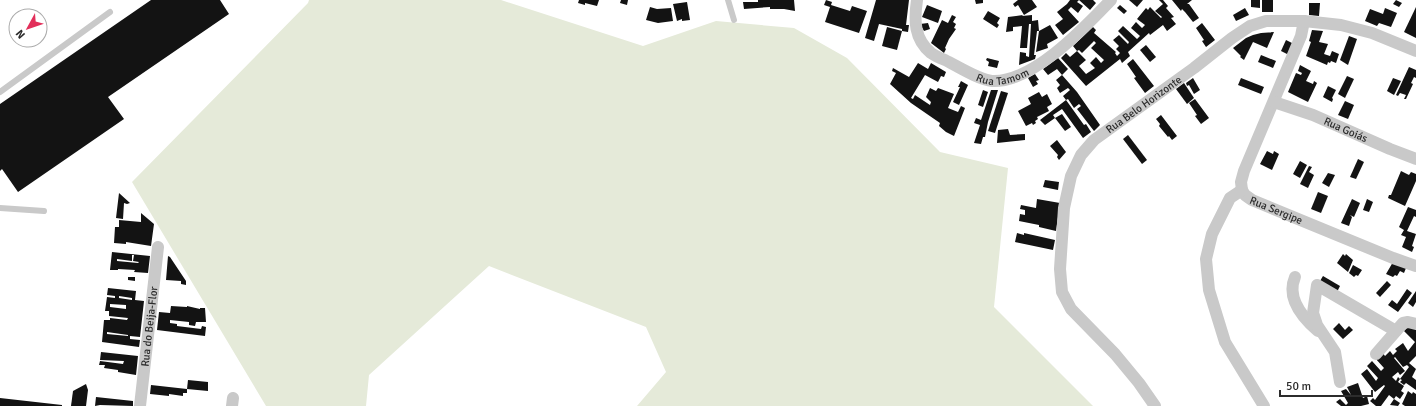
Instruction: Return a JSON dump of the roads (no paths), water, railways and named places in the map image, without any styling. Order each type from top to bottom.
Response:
[{"type":"street","name":"Rua Tamom","points":[[917,0],[915,14],[916,30],[921,41],[931,54],[972,74],[991,81],[1006,79],[1027,72],[1064,46],[1111,0]]},
{"type":"street","name":"Rua Belo Horizonte","points":[[1155,406],[1116,354],[1071,309],[1062,292],[1060,269],[1064,208],[1071,176],[1081,155],[1094,140],[1250,26],[1266,21],[1304,21],[1341,25],[1372,33],[1416,50]]},
{"type":"street","name":"Rua Sergipe","points":[[1304,21],[1301,36],[1244,171],[1241,182],[1242,190],[1245,195],[1252,200],[1416,266]]},
{"type":"street","name":"Rua Goiás","points":[[1274,102],[1313,115],[1416,159]]},
{"type":"street","points":[[1242,190],[1230,198],[1212,234],[1206,259],[1209,290],[1225,342],[1264,406]]},
{"type":"street","name":"Rua do Beija-Flor","points":[[140,406],[158,247]]},
{"type":"street","points":[[1295,277],[1292,285],[1295,303],[1307,321],[1324,336]]},
{"type":"street","points":[[1340,382],[1334,352],[1317,325],[1313,313],[1316,285],[1396,332]]},
{"type":"street","points":[[1376,354],[1403,323],[1408,322],[1416,324]]},
{"type":"lane","points":[[728,0],[734,20]]},
{"type":"lane","points":[[0,92],[110,12]]},
{"type":"lane","points":[[0,208],[44,211]]}]
